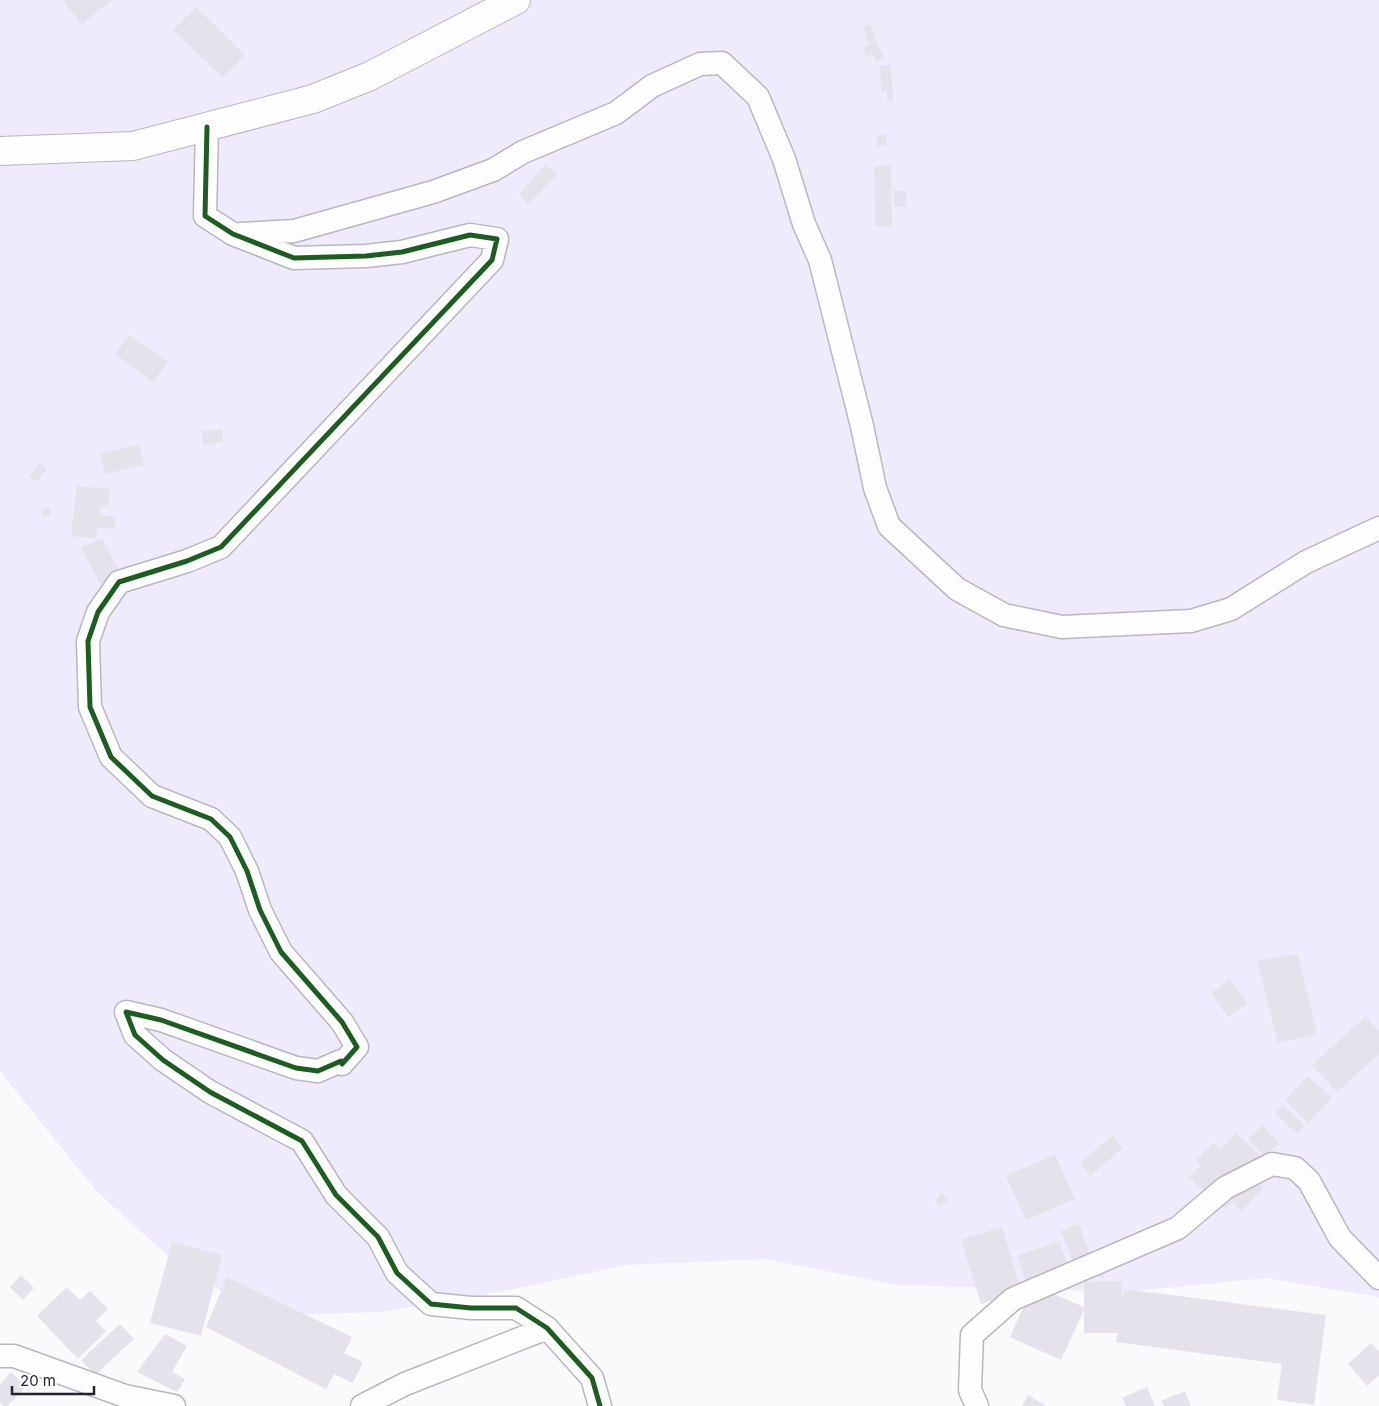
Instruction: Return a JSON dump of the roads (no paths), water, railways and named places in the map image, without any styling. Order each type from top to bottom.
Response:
[{"type":"street","points":[[0,151],[133,146],[313,99],[370,76],[516,0]]},
{"type":"street","points":[[233,234],[294,231],[433,192],[493,170],[523,152],[616,113],[652,86],[700,64],[722,63],[758,97],[784,160],[804,224],[820,260],[862,426],[875,488],[890,526],[957,589],[1004,615],[1062,627],[1191,621],[1231,609],[1306,562],[1379,528]]},
{"type":"street","points":[[207,127],[205,216],[233,234],[294,258],[366,256],[402,252],[470,235],[496,239],[492,260],[404,351],[221,547],[187,561],[119,582],[98,612],[88,641],[90,707],[111,757],[152,796],[211,819],[230,836],[247,871],[260,910],[281,952],[342,1022],[358,1047],[342,1064],[341,1061],[318,1070],[296,1068],[162,1020],[126,1012],[135,1035],[163,1060],[210,1092],[302,1140],[336,1196],[378,1237],[397,1273],[431,1304],[471,1308],[516,1308],[547,1328],[592,1378],[600,1406]]},
{"type":"street","points":[[977,1406],[970,1390],[972,1336],[1013,1299],[1178,1228],[1225,1188],[1272,1164],[1295,1168],[1309,1182],[1340,1238],[1379,1278]]},
{"type":"street","points":[[362,1406],[405,1384],[547,1328]]},
{"type":"street","points":[[0,1356],[14,1356],[125,1396],[174,1406]]}]
